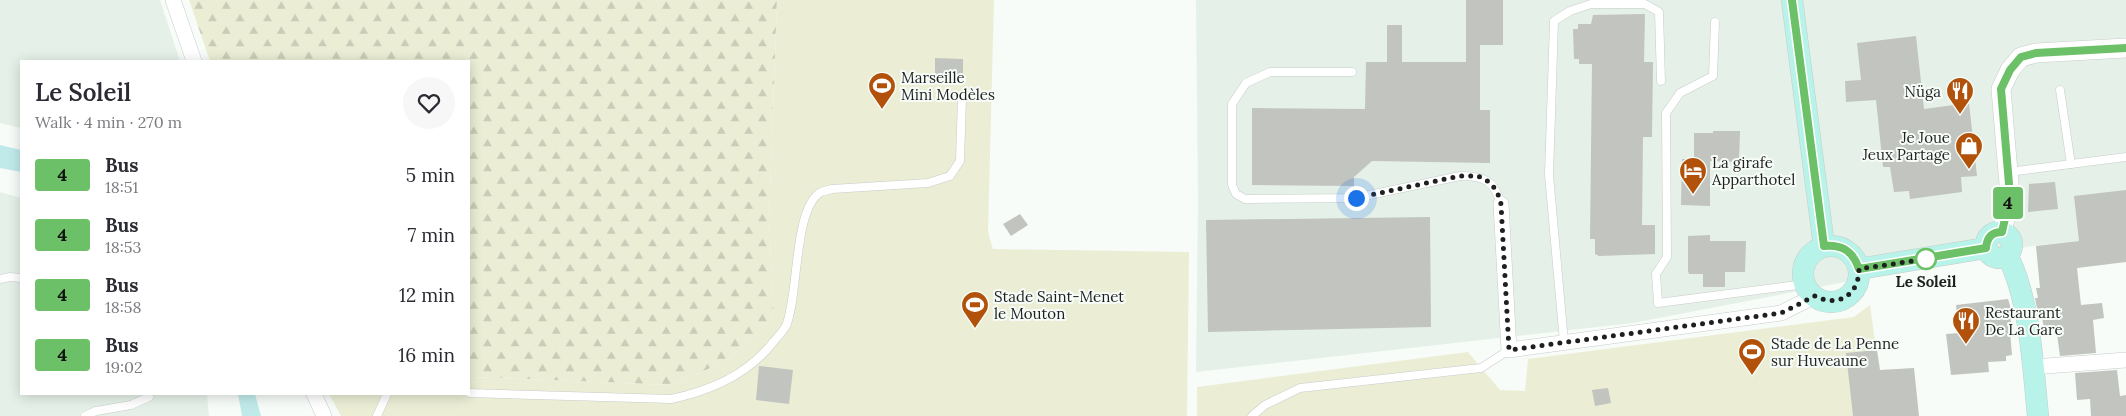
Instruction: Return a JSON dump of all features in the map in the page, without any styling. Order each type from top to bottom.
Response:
[{"type":"main road","points":[[1792,0],[1824,246]]},
{"type":"main road","points":[[1996,232],[2002,232],[2007,234],[2012,244],[2007,255],[1995,257],[1986,248],[1987,241],[1996,232]]},
{"type":"main road","points":[[1833,245],[1842,247],[1850,252],[1856,260],[1859,269],[1859,279],[1850,295],[1842,300],[1833,302],[1823,301],[1810,290],[1803,275],[1804,265],[1815,250],[1833,245]]},
{"type":"main road","points":[[1859,269],[1986,248]]},
{"type":"main road","points":[[2007,255],[2020,286],[2033,367],[2038,416]]},
{"type":"street","points":[[173,0],[194,60]]},
{"type":"street","points":[[2002,232],[2010,196],[2001,89],[2010,70],[2021,57],[2036,53],[2100,46],[2126,48]]},
{"type":"street","points":[[1501,204],[1509,350],[1781,313],[1810,290]]},
{"type":"street","points":[[2033,367],[2126,360]]},
{"type":"street","points":[[314,395],[324,416]]},
{"type":"lane","points":[[1564,342],[1550,175],[1554,21],[1570,11],[1591,4],[1645,4],[1659,12],[1661,81]]},
{"type":"lane","points":[[1715,22],[1713,76],[1680,93],[1666,113],[1667,257],[1656,274],[1658,303],[1810,290]]},
{"type":"lane","points":[[1352,72],[1270,72],[1246,83],[1232,104],[1232,185],[1236,194],[1245,200],[1356,198],[1460,176],[1478,176],[1489,182],[1497,191],[1501,204]]},
{"type":"lane","points":[[2060,90],[2071,164]]},
{"type":"lane","points":[[470,393],[671,399],[699,394],[734,377],[763,356],[786,327],[804,221],[810,205],[820,193],[832,189],[928,183],[950,176],[960,161],[962,98]]},
{"type":"lane","points":[[2008,172],[2126,157]]},
{"type":"lane","points":[[0,279],[20,278]]},
{"type":"lane","points":[[1252,416],[1265,405],[1300,388],[1481,368],[1509,350]]},
{"type":"lane","points":[[377,416],[387,395]]},
{"type":"lane","points":[[85,416],[96,411],[131,405],[149,397]]},
{"type":"shaded area","points":[[0,0],[160,0],[180,60],[20,60],[20,128],[0,123]]},
{"type":"shaded area","points":[[1196,0],[2126,0],[2126,236],[2032,246],[1633,323],[1196,372],[1198,202]]},
{"type":"shaded area","points":[[0,192],[20,198],[20,395],[207,395],[209,416],[0,416]]},
{"type":"green space","points":[[189,0],[777,0],[769,220],[774,316],[750,341],[722,363],[672,385],[470,377],[470,60],[210,60]]},
{"type":"green space","name":"Stade Saint-Menet le Mouton","points":[[777,0],[994,0],[988,232],[993,249],[1189,252],[1187,416],[341,416],[330,395],[470,395],[470,377],[672,385],[722,363],[750,341],[774,316],[769,220]]},
{"type":"green space","points":[[1870,305],[1885,416],[1197,416],[1197,387],[1468,352],[1500,390],[1525,391],[1528,359],[1854,317]]},
{"type":"water","points":[[0,145],[20,150],[20,172],[0,168]]},
{"type":"water","points":[[238,395],[255,395],[261,416],[242,416]]},
{"type":"building","points":[[1466,0],[1503,0],[1503,45],[1480,45],[1480,110],[1490,110],[1490,163],[1372,161],[1354,177],[1354,186],[1252,185],[1252,108],[1365,109],[1366,62],[1387,62],[1387,25],[1402,25],[1402,62],[1466,62]]},
{"type":"building","points":[[1645,14],[1644,62],[1653,62],[1652,137],[1643,137],[1642,225],[1655,225],[1655,254],[1599,256],[1595,254],[1595,239],[1590,239],[1592,64],[1579,64],[1579,59],[1574,59],[1573,29],[1578,29],[1578,24],[1591,24],[1593,15]]},
{"type":"building","points":[[1916,36],[1924,109],[1969,103],[1977,176],[1961,177],[1962,192],[1910,199],[1909,191],[1894,192],[1890,167],[1883,167],[1876,100],[1846,102],[1845,81],[1861,80],[1857,43]]},
{"type":"building","points":[[935,58],[963,59],[963,80],[935,80]]},
{"type":"building","points":[[1713,131],[1740,131],[1739,162],[1710,161],[1710,206],[1681,205],[1682,159],[1694,159],[1694,133],[1713,133]]},
{"type":"building","points":[[2055,182],[2058,209],[2028,212],[2029,184]]},
{"type":"building","points":[[2126,190],[2126,262],[2077,268],[2081,305],[2102,303],[2104,318],[2093,320],[2096,353],[2060,356],[2056,327],[2044,329],[2042,317],[2038,313],[2035,298],[2038,298],[2036,288],[2040,288],[2036,246],[2079,241],[2074,196]]},
{"type":"building","points":[[1020,214],[1028,225],[1011,236],[1003,224]]},
{"type":"building","points":[[1430,217],[1431,327],[1208,332],[1206,220]]},
{"type":"building","points":[[1710,235],[1710,241],[1746,241],[1745,272],[1725,272],[1725,287],[1703,287],[1703,274],[1689,274],[1688,271],[1688,236]]},
{"type":"building","points":[[2008,299],[2013,315],[2010,316],[2013,332],[2010,332],[2012,355],[2006,356],[2006,361],[1988,362],[1989,372],[1951,375],[1946,334],[1959,333],[1956,305]]},
{"type":"building","points":[[1877,350],[1880,370],[1914,368],[1919,416],[1853,416],[1846,353]]},
{"type":"building","points":[[759,366],[793,370],[789,404],[756,400]]},
{"type":"building","points":[[2117,370],[2120,396],[2126,395],[2126,416],[2091,416],[2090,399],[2077,400],[2075,373]]},
{"type":"building","points":[[1608,388],[1611,403],[1595,406],[1592,390]]},
{"type":"bus line","name":"4","points":[[1792,0],[1824,246],[1842,247],[1850,252],[1856,260],[1859,269],[1986,248],[1990,236],[1996,232],[2002,232],[2010,196],[2001,89],[2010,70],[2021,57],[2036,53],[2126,48]]},
{"type":"place","name":"Marseille Mini Modèles","points":[[882,110]]},
{"type":"place","name":"Nüga","points":[[1960,115]]},
{"type":"place","name":"Je Joue Jeux Partage","points":[[1969,170]]},
{"type":"place","name":"La girafe Apparthotel","points":[[1693,195]]},
{"type":"place","name":"Le Soleil","points":[[1926,259]]},
{"type":"place","name":"Stade Saint-Menet le Mouton","points":[[975,329]]},
{"type":"place","name":"Restaurant De La Gare","points":[[1966,345]]},
{"type":"place","name":"Stade de La Penne sur Huveaune","points":[[1752,376]]},
{"type":"route","points":[[1356,198],[1460,176],[1478,176],[1489,182],[1497,191],[1501,204],[1509,350],[1781,313],[1815,296],[1823,301],[1833,302],[1842,300],[1856,288],[1859,279],[1859,269],[1926,259]]}]
